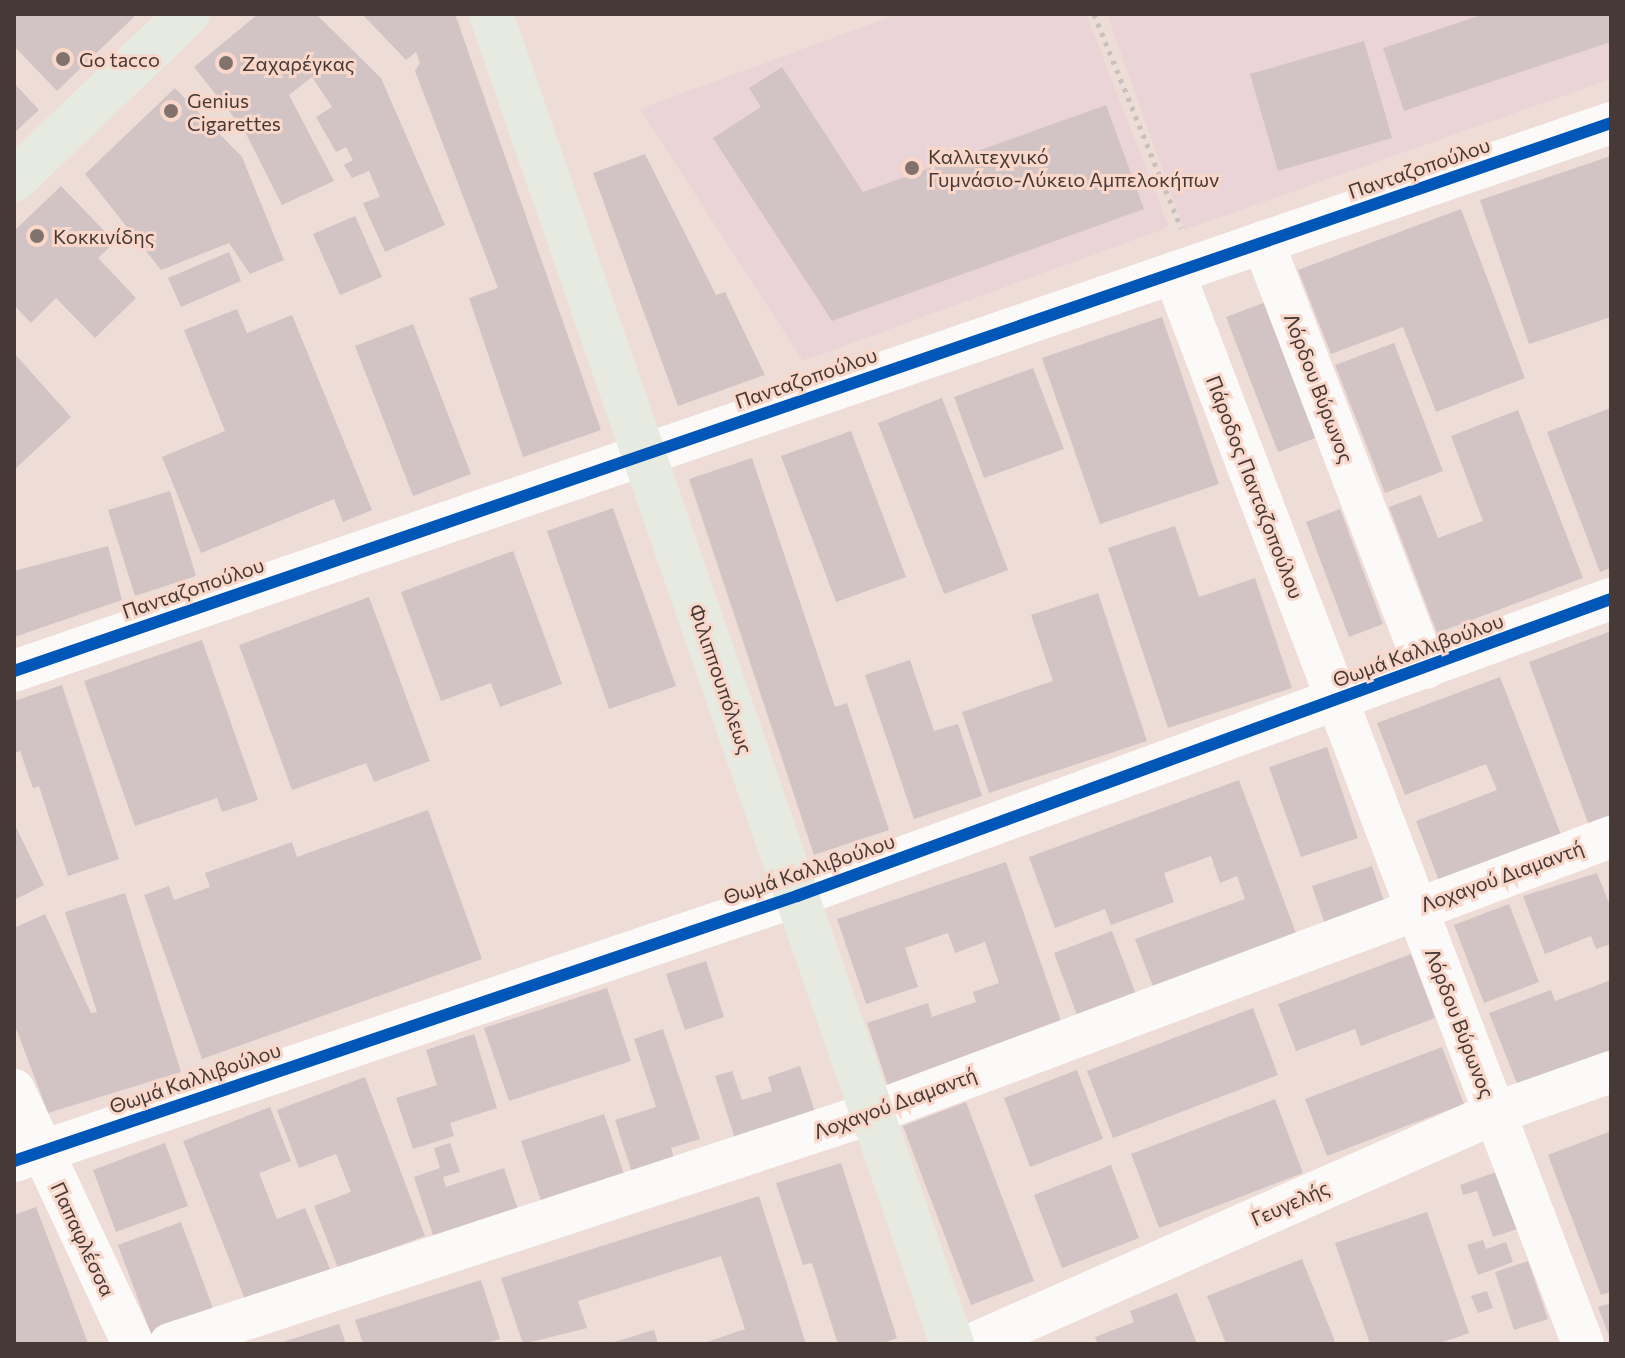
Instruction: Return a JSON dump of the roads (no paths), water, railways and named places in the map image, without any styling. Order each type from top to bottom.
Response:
[{"type":"main road","points":[[14,180],[188,14]]},
{"type":"main road","name":"Φιλιππουπόλεως","points":[[491,14],[952,1344]]},
{"type":"street","name":"Πανταζοπούλου","points":[[14,671],[1611,123]]},
{"type":"street","name":"Λόρδου Βύρωνος","points":[[1263,242],[1426,668]]},
{"type":"street","name":"Πάροδος Πανταζοπούλου","points":[[1185,269],[1337,701]]},
{"type":"street","name":"Θωμά Καλλιβούλου","points":[[28,1156],[797,896],[1611,599]]},
{"type":"street","name":"Λόρδου Βύρωνος","points":[[1337,701],[1583,1344]]},
{"type":"street","name":"Λοχαγού Διαμαντή","points":[[170,1344],[872,1113],[1611,837]]},
{"type":"street","name":"Γευγελής","points":[[973,1344],[1495,1113],[1611,1072]]},
{"type":"street","name":"Παπαφλέσσα","points":[[14,1090],[28,1156],[133,1344]]},
{"type":"place","name":"Go tacco","points":[[63,59]]},
{"type":"place","name":"Ζαχαρέγκας","points":[[226,63]]},
{"type":"place","name":"Genius Cigarettes","points":[[171,111]]},
{"type":"place","name":"Καλλιτεχνικό Γυμνάσιο-Λύκειο Αμπελοκήπων","points":[[912,168]]},
{"type":"place","name":"Κοκκινίδης","points":[[37,236]]}]
